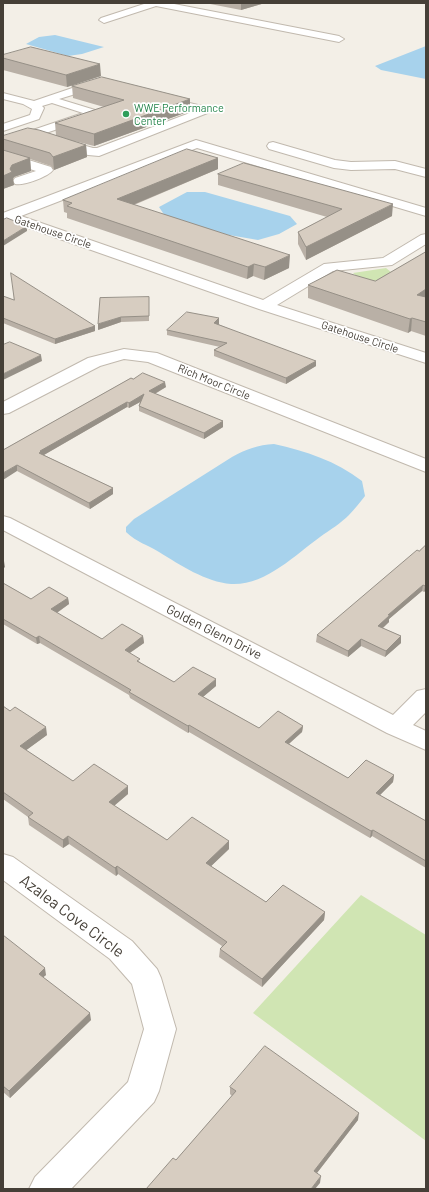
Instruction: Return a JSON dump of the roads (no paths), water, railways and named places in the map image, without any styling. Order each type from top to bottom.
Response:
[{"type":"street","points":[[104,20],[156,3],[339,39]]},
{"type":"street","points":[[33,105],[52,100],[54,97],[98,83],[113,86]]},
{"type":"street","points":[[3,96],[33,105],[38,108],[35,117],[4,127]]},
{"type":"street","points":[[52,100],[91,112],[92,114],[31,134],[92,152],[99,152],[206,110],[151,96]]},
{"type":"street","name":"Gatehouse Circle","points":[[426,212],[196,144],[8,216],[264,306],[426,358]]},
{"type":"street","points":[[273,146],[334,164],[351,166],[395,165],[426,173]]},
{"type":"street","points":[[3,156],[47,170],[19,181]]},
{"type":"street","points":[[264,306],[328,267],[387,262],[426,238]]},
{"type":"street","name":"Rich Moor Circle","points":[[3,409],[94,362],[124,354],[151,357],[426,466]]},
{"type":"street","name":"Golden Glenn Drive","points":[[3,522],[396,727],[426,741]]},
{"type":"street","points":[[396,727],[426,697]]},
{"type":"street","name":"Azalea Cove Circle","points":[[3,865],[121,950],[146,978],[160,1029],[142,1090],[47,1189]]},
{"type":"water","points":[[55,35],[104,47],[82,54],[68,56],[26,44],[39,37]]},
{"type":"water","points":[[426,46],[426,79],[381,70],[375,66]]},
{"type":"water","points":[[187,192],[205,192],[290,216],[297,224],[279,234],[258,240],[223,234],[165,216],[159,207]]},
{"type":"water","points":[[274,444],[298,450],[331,462],[342,468],[362,481],[365,496],[351,513],[342,521],[268,575],[244,583],[231,584],[212,580],[194,572],[138,541],[126,532],[126,527],[134,519],[232,457],[252,448]]},
{"type":"place","name":"WWE Performance Center","points":[[126,114]]}]
